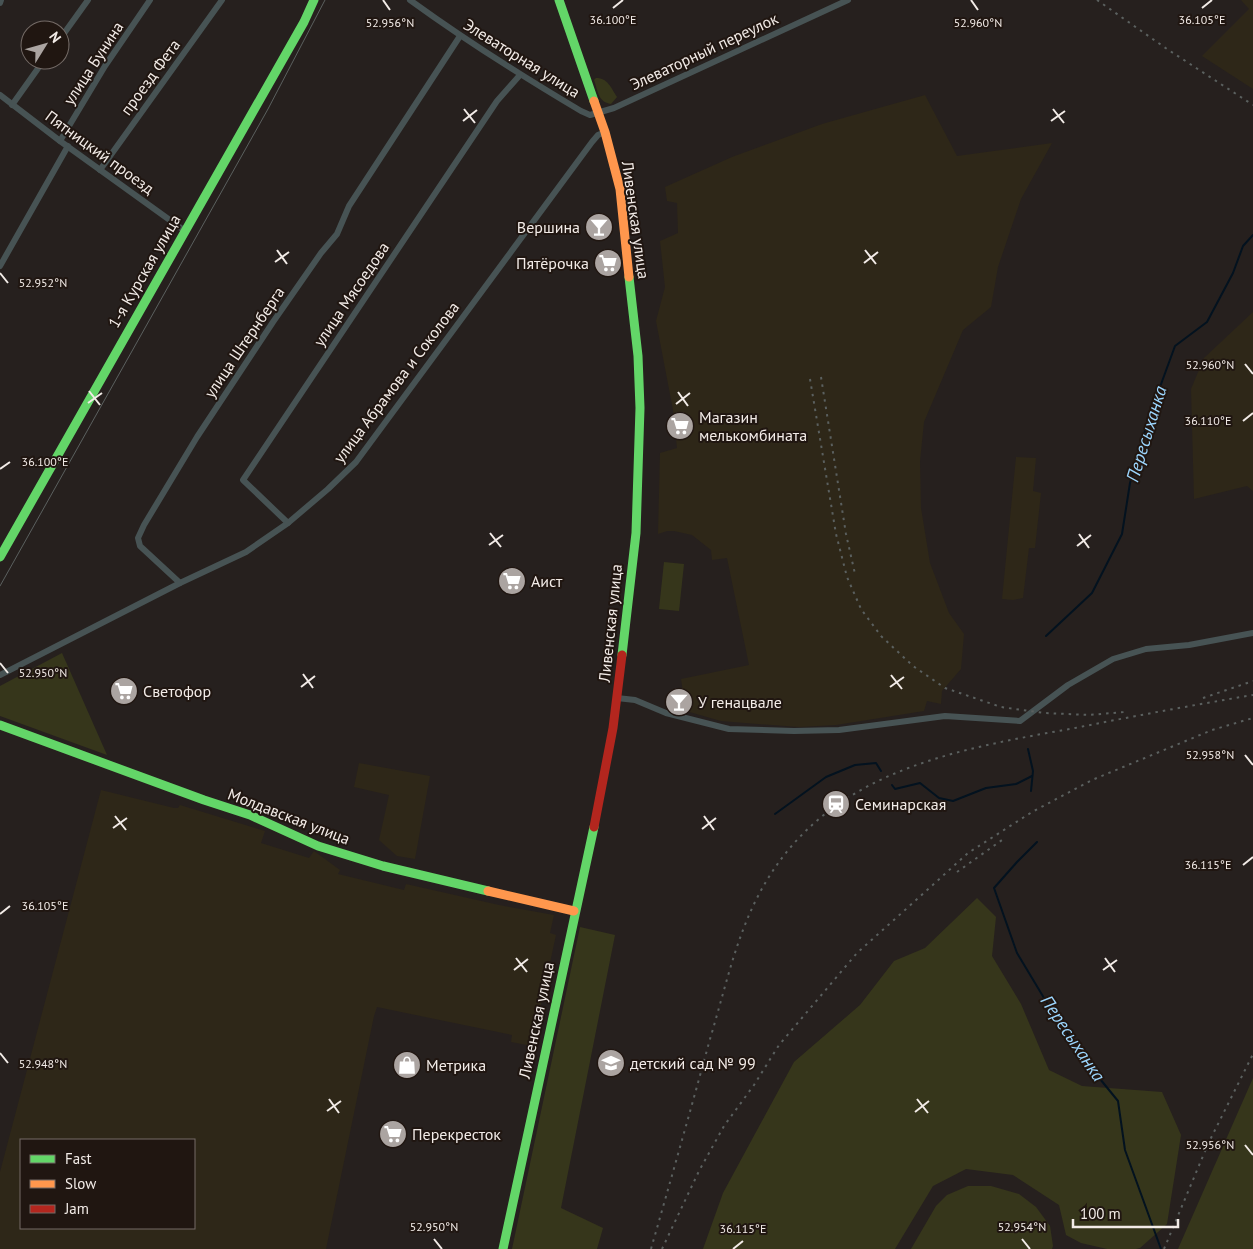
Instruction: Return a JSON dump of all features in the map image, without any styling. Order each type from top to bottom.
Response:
[{"type":"main road","name":"1-я Курская улица","points":[[0,558],[304,22],[314,0]]},
{"type":"main road","name":"Ливенская улица","points":[[503,1249],[574,911],[601,794],[622,662],[636,533],[640,408],[638,356],[621,197],[613,158],[605,132],[559,0]]},
{"type":"main road","name":"Молдавская улица","points":[[0,726],[250,815],[318,846],[383,866],[574,911]]},
{"type":"street","points":[[70,25],[88,0]]},
{"type":"street","name":"улица Бунина","points":[[60,141],[106,66],[150,0]]},
{"type":"street","name":"проезд Фета","points":[[100,170],[222,0]]},
{"type":"street","name":"Элеваторная улица","points":[[410,0],[460,36],[520,75],[581,111],[598,114]]},
{"type":"street","name":"Элеваторный переулок","points":[[598,114],[848,0]]},
{"type":"street","name":"улица Штернберга","points":[[180,583],[140,546],[138,538],[144,525],[202,428],[321,253],[337,234],[349,206],[460,36]]},
{"type":"street","points":[[12,105],[37,70]]},
{"type":"street","name":"улица Мясоедова","points":[[288,523],[243,480],[497,101],[520,75]]},
{"type":"street","name":"Пятницкий проезд","points":[[0,95],[60,141],[185,231]]},
{"type":"street","name":"улица Абрамова и Соколова","points":[[0,675],[180,583],[246,552],[288,523],[328,490],[356,462],[592,142],[598,135],[605,132]]},
{"type":"street","points":[[0,266],[68,146]]},
{"type":"street","points":[[617,698],[635,700],[666,713],[730,729],[839,730],[945,716],[1020,721],[1068,685],[1112,659],[1146,649],[1190,645],[1253,633]]},
{"type":"shaded area","points":[[1241,0],[1253,0],[1253,89],[1202,56],[1249,9]]},
{"type":"shaded area","points":[[596,78],[604,80],[617,97],[611,104],[603,101],[599,95],[594,80]]},
{"type":"shaded area","points":[[925,95],[957,156],[1052,143],[1021,199],[998,267],[991,307],[963,330],[924,422],[920,461],[921,508],[930,563],[949,613],[964,634],[961,669],[942,691],[941,704],[927,701],[924,711],[836,725],[799,727],[721,721],[686,711],[681,679],[749,665],[727,558],[712,560],[711,550],[692,535],[674,531],[658,534],[660,453],[677,448],[673,410],[656,321],[665,287],[660,241],[678,233],[677,203],[667,201],[665,187],[732,157],[822,124]]},
{"type":"shaded area","points":[[1253,312],[1253,491],[1247,486],[1194,499],[1191,389],[1204,358]]},
{"type":"shaded area","points":[[1016,457],[1036,458],[1033,491],[1041,493],[1035,548],[1029,548],[1023,598],[1013,600],[1002,599]]},
{"type":"shaded area","points":[[664,562],[684,564],[679,611],[659,609]]},
{"type":"shaded area","points":[[62,653],[107,755],[0,716],[0,686]]},
{"type":"shaded area","points":[[359,763],[430,776],[415,859],[397,856],[379,840],[389,795],[354,787]]},
{"type":"shaded area","points":[[101,790],[174,808],[178,808],[180,805],[265,831],[261,843],[309,858],[314,851],[340,870],[338,874],[404,890],[406,884],[554,915],[550,933],[556,935],[532,1046],[511,1042],[512,1035],[377,1007],[326,1249],[0,1249],[0,1172]]},
{"type":"shaded area","points":[[977,898],[996,917],[992,956],[1021,1004],[1049,1070],[1082,1086],[1162,1092],[1181,1135],[1167,1224],[1140,1248],[1136,1249],[1107,1249],[1081,1243],[1066,1235],[1059,1205],[1013,1175],[966,1169],[933,1186],[895,1249],[703,1249],[723,1193],[794,1062],[860,1005],[894,961],[925,948]]},
{"type":"shaded area","points":[[580,927],[615,935],[561,1208],[603,1228],[597,1249],[512,1249]]},
{"type":"shaded area","points":[[1253,1078],[1253,1249],[1178,1249]]},
{"type":"shaded area","points":[[968,1186],[991,1186],[1019,1194],[1036,1207],[1050,1226],[1052,1249],[911,1249],[936,1206],[947,1195]]},
{"type":"waterway","name":"Пересыханка","points":[[1046,636],[1092,593],[1122,534],[1130,483],[1149,417],[1175,346],[1207,322],[1233,273],[1243,246],[1253,235]]},
{"type":"waterway","points":[[1028,749],[1033,771],[1031,791]]},
{"type":"waterway","points":[[775,814],[826,777],[855,765],[876,763],[881,771]]},
{"type":"waterway","points":[[892,785],[895,789],[920,783],[939,798],[953,801],[986,788],[1016,784],[1032,776]]},
{"type":"waterway","name":"Пересыханка","points":[[1037,842],[994,888],[1017,953],[1047,1003],[1087,1063],[1118,1101],[1125,1150],[1161,1249]]},
{"type":"tram line","points":[[0,586],[268,109],[325,0]]},
{"type":"railway","points":[[1097,0],[1167,49],[1253,105]]},
{"type":"railway","points":[[821,377],[846,534],[855,574]]},
{"type":"railway","points":[[810,379],[836,534],[847,577],[861,609],[881,636],[913,666],[945,688],[1001,707],[1044,713],[1089,715],[1125,712]]},
{"type":"railway","points":[[1203,698],[1253,681]]},
{"type":"railway","points":[[651,1249],[741,935],[755,902],[782,858],[814,824],[850,796],[891,775],[934,759],[1027,737],[1253,695]]},
{"type":"railway","points":[[662,1249],[699,1171],[724,1126],[754,1085],[779,1045],[857,953],[968,853],[1032,812],[1092,780],[1212,730],[1253,718]]},
{"type":"railway","points":[[957,872],[1002,840]]},
{"type":"railway","points":[[1164,1249],[1208,1144],[1253,1054]]},
{"type":"traffic: fast","points":[[0,557],[304,22],[314,0]]},
{"type":"traffic: fast","points":[[559,0],[594,101]]},
{"type":"traffic: fast","points":[[622,655],[636,533],[640,408],[638,356],[629,277]]},
{"type":"traffic: fast","points":[[0,725],[250,815],[318,846],[383,866],[488,891]]},
{"type":"traffic: fast","points":[[503,1249],[594,827]]},
{"type":"traffic: slow","points":[[594,101],[605,132],[620,189],[629,277]]},
{"type":"traffic: slow","points":[[488,891],[574,911]]},
{"type":"traffic: jam","points":[[594,827],[613,728],[622,655]]},
{"type":"place","name":"Вершина","points":[[599,227]]},
{"type":"place","name":"Пятёрочка","points":[[608,263]]},
{"type":"place","name":"Магазин мелькомбината","points":[[680,426]]},
{"type":"place","name":"Аист","points":[[512,581]]},
{"type":"place","name":"Светофор","points":[[124,691]]},
{"type":"place","name":"У генацвале","points":[[679,702]]},
{"type":"place","name":"Семинарская","points":[[836,804]]},
{"type":"place","name":"детский сад № 99","points":[[611,1063]]},
{"type":"place","name":"Метрика","points":[[407,1065]]},
{"type":"place","name":"Перекресток","points":[[393,1134]]}]
